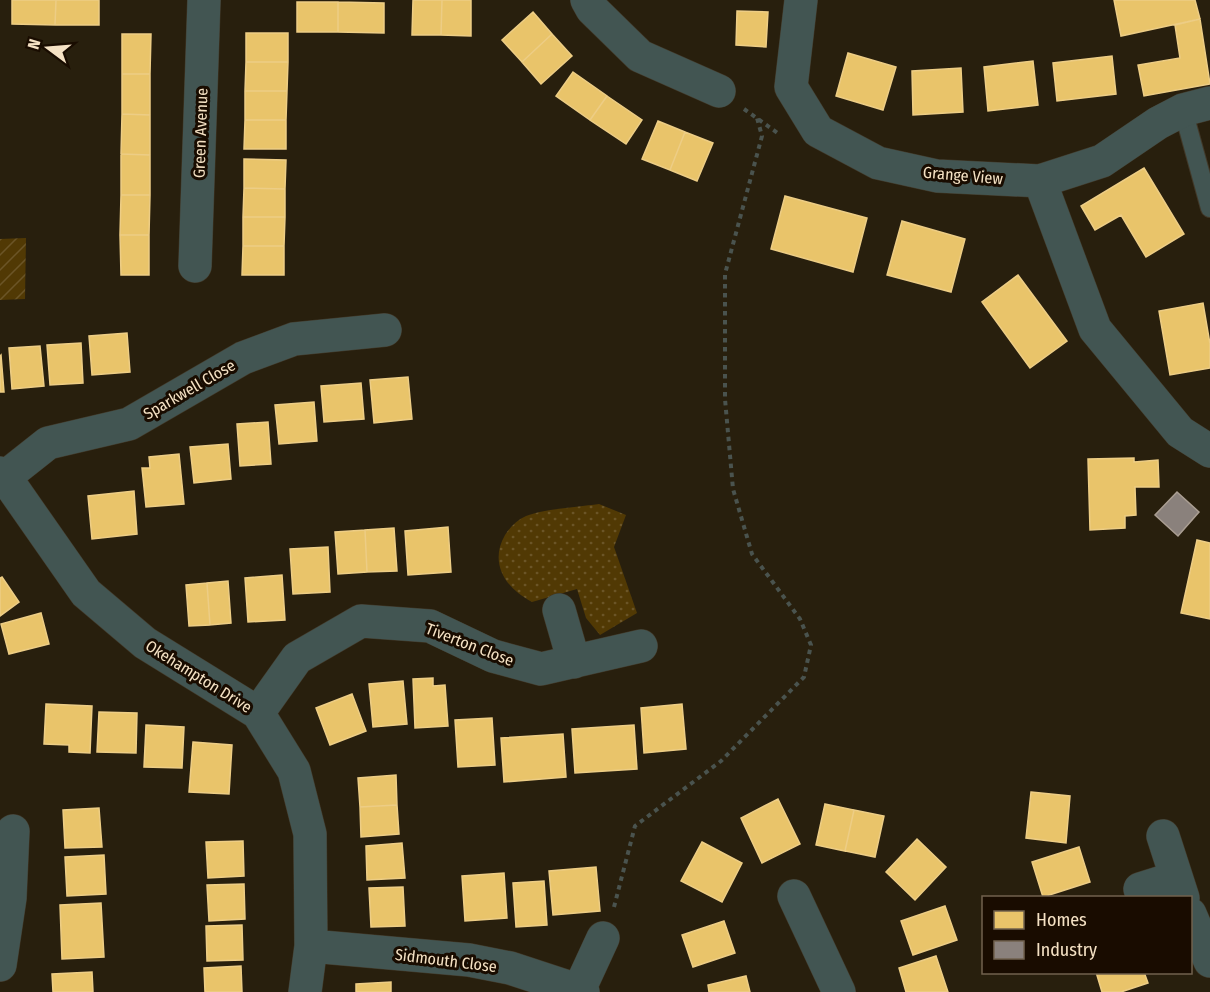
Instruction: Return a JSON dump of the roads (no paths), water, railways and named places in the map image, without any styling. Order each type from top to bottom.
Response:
[{"type":"street","name":"Green Avenue","points":[[195,266],[204,0]]},
{"type":"street","points":[[587,0],[592,9],[640,56],[719,91]]},
{"type":"street","name":"Grange View","points":[[801,0],[791,87],[818,131],[878,163],[937,176],[1040,181],[1101,161],[1184,112]]},
{"type":"street","points":[[1040,181],[1095,329],[1180,432],[1210,451]]},
{"type":"street","name":"Sparkwell Close","points":[[3,475],[48,443],[129,424],[243,358],[294,339],[385,330]]},
{"type":"street","name":"Okehampton Drive","points":[[3,475],[86,593],[145,642],[258,713],[294,771],[310,834],[311,946],[305,992]]},
{"type":"street","points":[[559,610],[574,662]]},
{"type":"street","name":"Tiverton Close","points":[[258,713],[297,658],[361,621],[430,626],[493,656],[541,669],[641,646]]},
{"type":"street","points":[[1,946],[10,898],[13,831]]},
{"type":"street","points":[[1140,889],[1179,887],[1163,836]]},
{"type":"street","points":[[794,896],[838,992]]},
{"type":"street","points":[[1192,916],[1210,961]]},
{"type":"street","name":"Sidmouth Close","points":[[311,946],[469,960],[510,968],[581,991],[603,938]]},
{"type":"lane","points":[[1184,112],[1210,208]]}]
